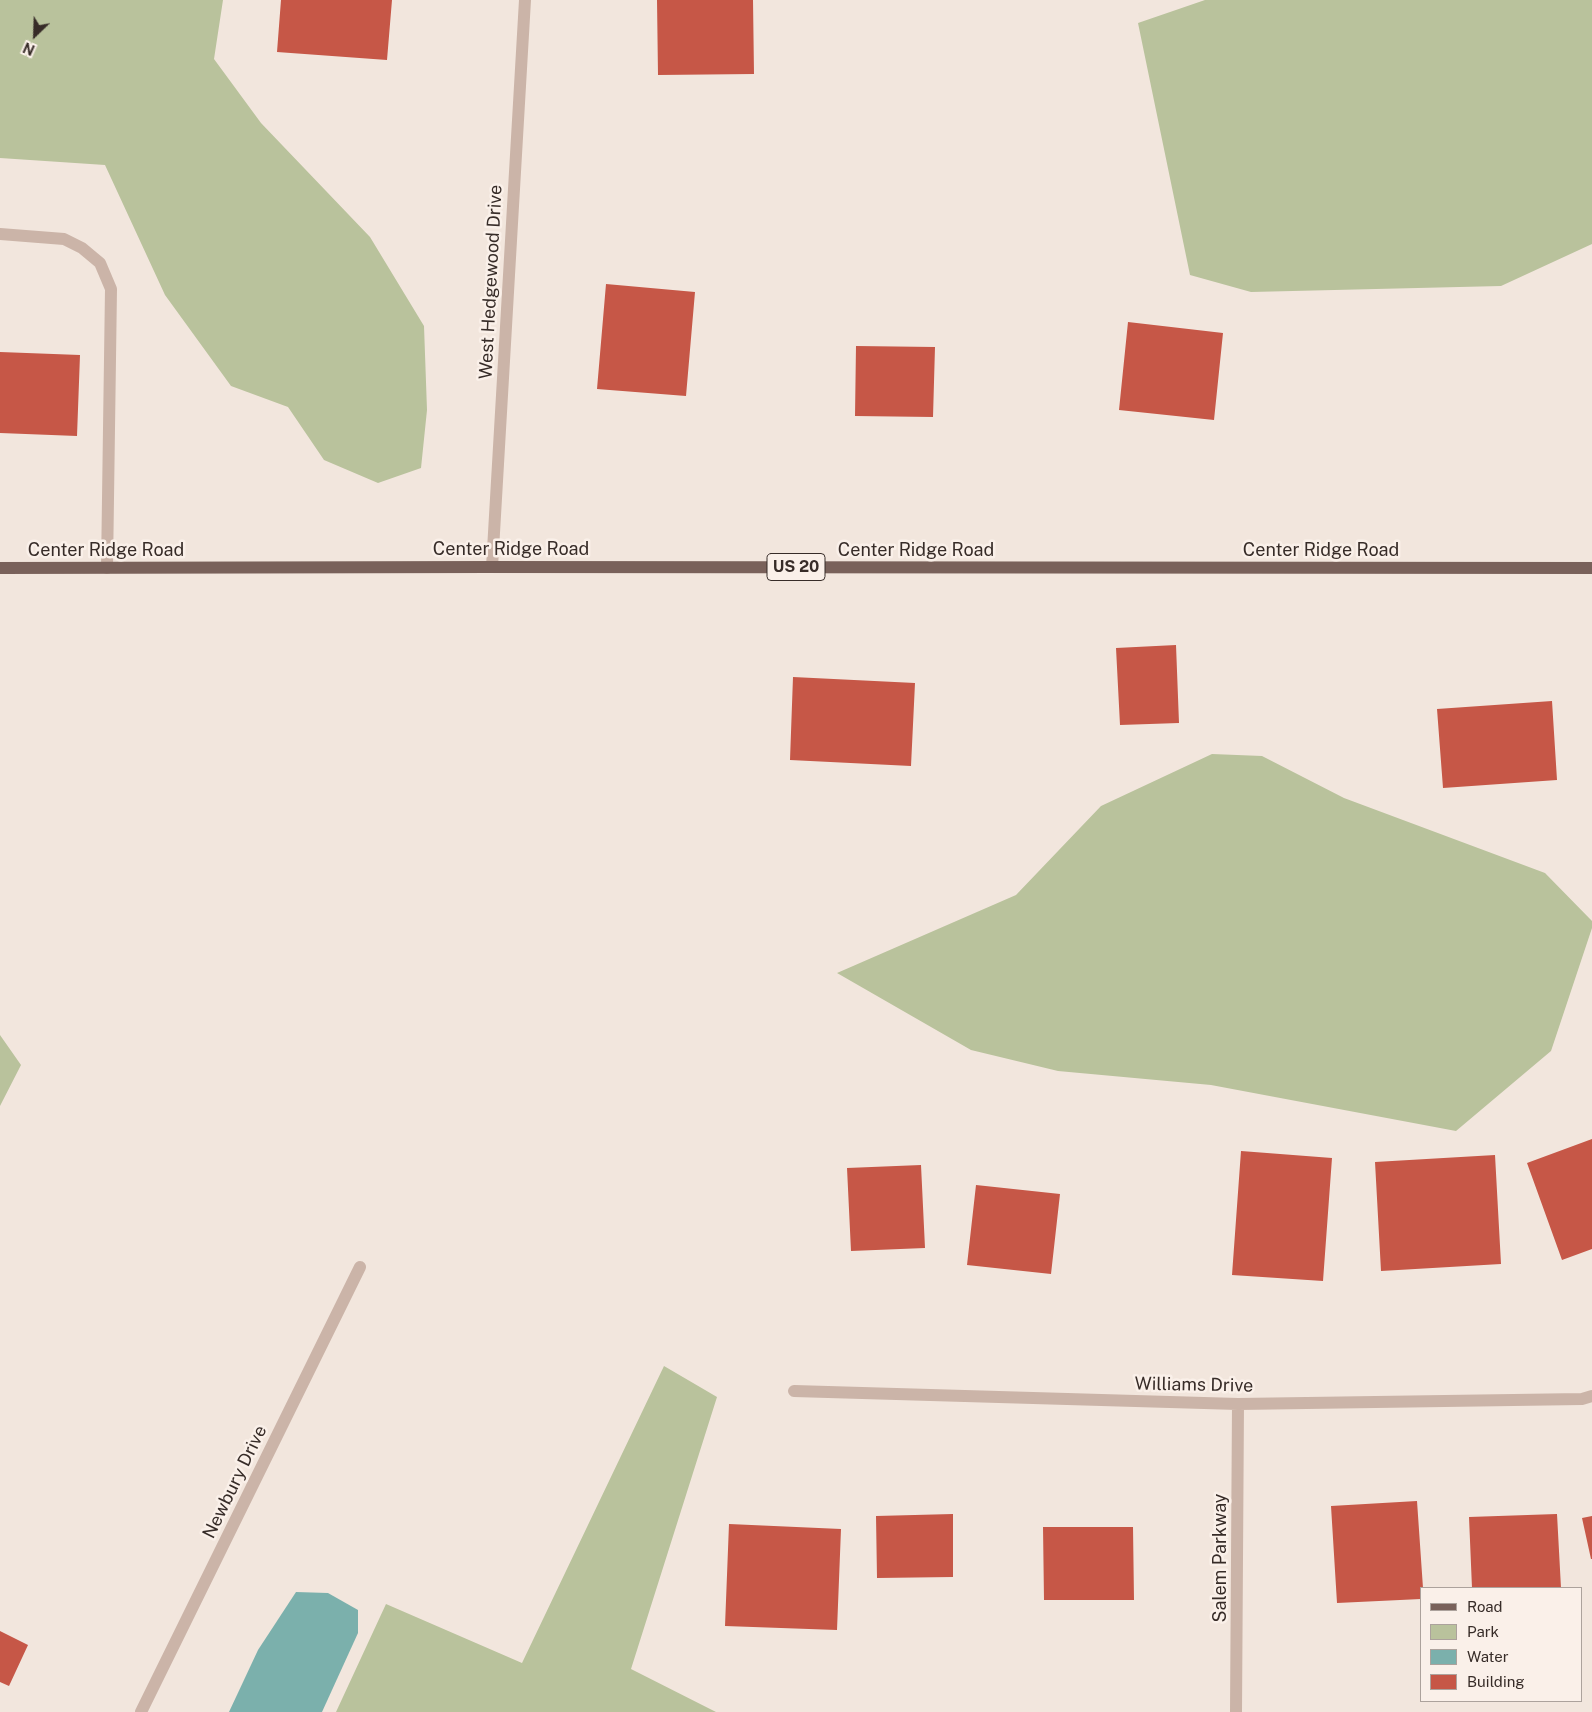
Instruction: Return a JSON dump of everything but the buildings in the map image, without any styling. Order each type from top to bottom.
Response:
[{"type":"main road","name":"Center Ridge Road","points":[[0,568],[492,566],[1592,568]]},
{"type":"street","name":"West Hedgewood Drive","points":[[492,566],[524,0]]},
{"type":"street","points":[[0,234],[64,239],[82,248],[100,263],[111,289],[106,568]]},
{"type":"street","name":"Newbury Drive","points":[[141,1712],[360,1267]]},
{"type":"street","name":"Williams Drive","points":[[794,1391],[1238,1404],[1572,1399],[1592,1396]]},
{"type":"street","name":"Salem Parkway","points":[[1236,1712],[1238,1404]]},
{"type":"green space","points":[[0,0],[223,0],[214,59],[261,123],[370,237],[424,326],[427,410],[421,468],[378,483],[324,460],[288,407],[231,386],[165,295],[105,165],[0,158]]},
{"type":"green space","points":[[1205,0],[1592,0],[1592,244],[1501,286],[1251,292],[1190,275],[1138,23]]},
{"type":"green space","points":[[1212,754],[1262,756],[1344,798],[1545,873],[1592,921],[1592,928],[1551,1051],[1456,1131],[1211,1085],[1058,1071],[971,1050],[837,973],[1016,895],[1101,806]]},
{"type":"green space","points":[[0,1035],[21,1065],[0,1106]]},
{"type":"green space","points":[[664,1366],[717,1397],[631,1669],[716,1712],[336,1712],[386,1604],[522,1663]]},
{"type":"water","points":[[296,1592],[328,1593],[358,1610],[358,1633],[322,1712],[229,1712],[258,1650]]}]
